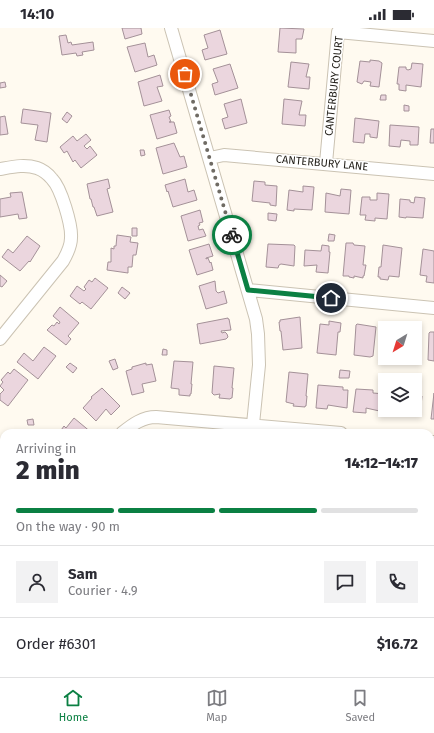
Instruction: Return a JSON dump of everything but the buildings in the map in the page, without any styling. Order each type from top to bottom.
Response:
[{"type":"street","points":[[171,28],[256,319],[259,365],[253,424]]},
{"type":"street","name":"CANTERBURY COURT","points":[[326,163],[338,32],[434,41]]},
{"type":"street","name":"CANTERBURY LANE","points":[[210,158],[224,155],[326,163],[434,174]]},
{"type":"street","points":[[0,169],[25,166],[37,168],[53,179],[59,190],[68,218],[71,236],[68,253],[63,261],[0,339]]},
{"type":"street","points":[[248,290],[434,308]]},
{"type":"street","points":[[127,429],[144,418],[156,416],[302,429]]},
{"type":"way so far","points":[[185,74],[232,235]]},
{"type":"route","points":[[232,235],[248,290],[331,298]]}]
